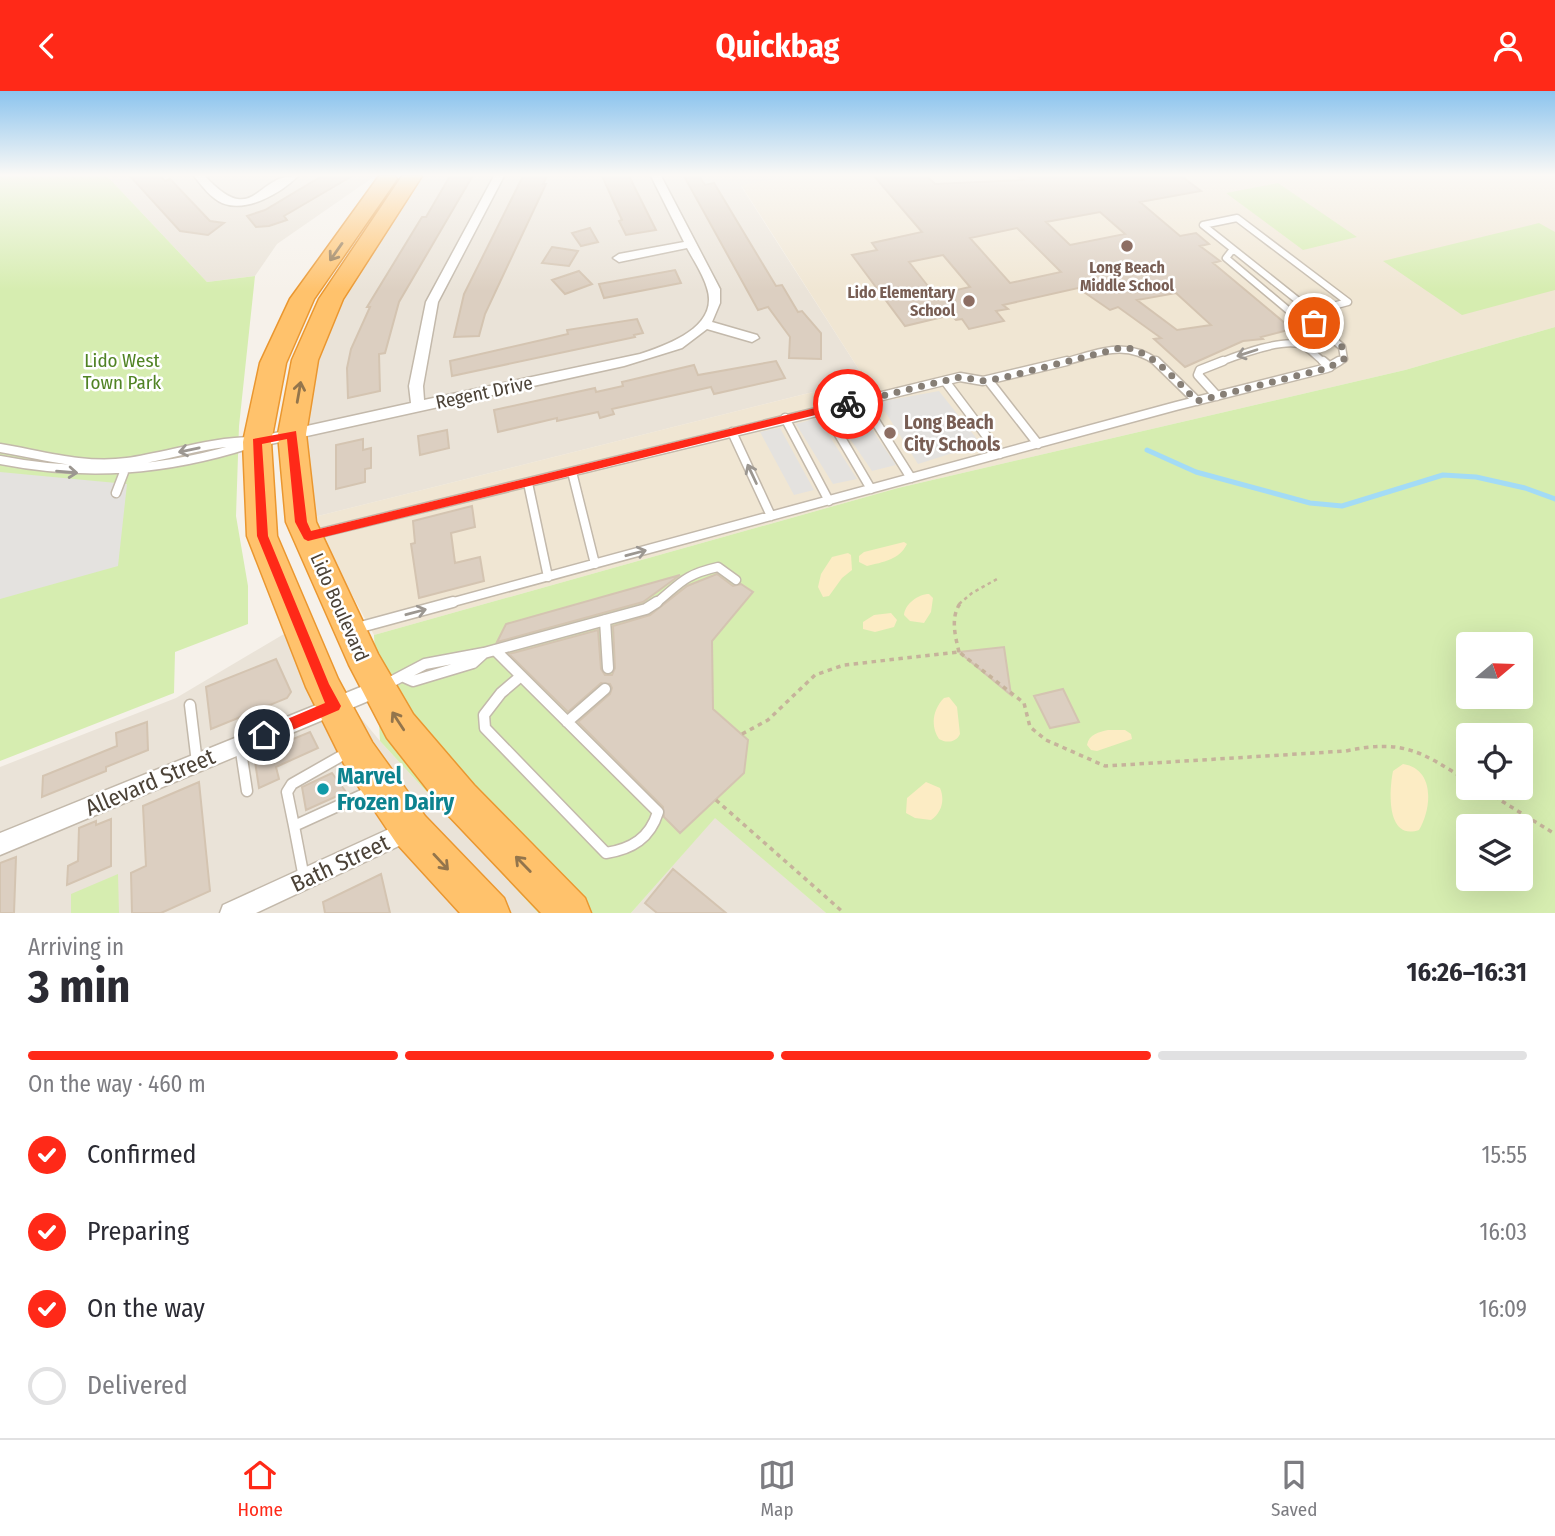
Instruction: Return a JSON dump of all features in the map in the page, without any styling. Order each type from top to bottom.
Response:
[{"type":"highway","points":[[362,214],[302,299],[273,363],[257,442],[262,536],[324,687],[355,748],[411,830],[489,913]]},
{"type":"highway","name":"Lido Boulevard","points":[[387,214],[331,299],[305,360],[292,434],[301,522],[350,630],[391,683],[400,726],[460,799],[570,913]]},
{"type":"street","points":[[418,406],[416,386],[432,302],[479,214]]},
{"type":"street","points":[[676,214],[713,289],[715,298],[712,313],[704,324],[752,338]]},
{"type":"street","points":[[619,258],[691,244]]},
{"type":"street","name":"Regent Drive","points":[[257,442],[606,366],[689,339],[704,324]]},
{"type":"street","name":"Allevard Street","points":[[0,844],[391,683]]},
{"type":"street","name":"Bath Street","points":[[231,913],[411,830]]},
{"type":"lane","points":[[350,630],[1330,367],[1344,359],[1342,347],[1307,312],[1233,249],[1203,225],[1237,218],[1348,302],[1307,312],[1288,310],[1226,258],[1233,249]]},
{"type":"lane","points":[[1217,396],[1198,375],[1200,370],[1274,344],[1298,343],[1330,367]]},
{"type":"lane","points":[[308,536],[960,377],[988,380],[1124,347],[1139,350],[1152,358],[1197,401]]},
{"type":"lane","points":[[988,380],[1038,444]]},
{"type":"lane","points":[[945,381],[1000,454]]},
{"type":"lane","points":[[862,400],[911,478]]},
{"type":"lane","points":[[824,409],[871,489]]},
{"type":"lane","points":[[785,418],[829,501]]},
{"type":"lane","points":[[732,432],[771,516]]},
{"type":"lane","points":[[0,447],[54,459],[96,464],[159,456],[236,440],[257,442]]},
{"type":"lane","points":[[0,460],[61,472],[124,472],[168,465],[257,442]]},
{"type":"lane","points":[[116,493],[124,472]]},
{"type":"lane","points":[[572,472],[595,564]]},
{"type":"lane","points":[[528,483],[548,577]]},
{"type":"lane","points":[[391,683],[413,681],[473,663],[484,653],[656,605],[682,578],[696,572],[718,567],[736,580]]},
{"type":"lane","points":[[605,620],[608,668]]},
{"type":"lane","points":[[495,650],[521,676],[657,812],[655,824],[637,844],[621,852],[606,853],[485,728],[484,715],[501,693],[521,676]]},
{"type":"lane","points":[[567,722],[606,689]]},
{"type":"lane","points":[[190,705],[197,763]]},
{"type":"lane","points":[[240,745],[247,792]]},
{"type":"lane","points":[[304,879],[287,792],[292,784],[355,748]]},
{"type":"lane","points":[[294,826],[380,786]]},
{"type":"path","points":[[997,579],[962,598],[954,610],[959,652],[1011,695],[1024,702],[1030,727],[1046,740],[1105,766],[1346,751],[1372,744],[1401,745],[1422,753],[1456,774]]},
{"type":"path","points":[[742,734],[768,720],[815,675],[844,665],[959,652]]},
{"type":"path","points":[[716,800],[844,913]]},
{"type":"path","points":[[1500,800],[1555,834]]},
{"type":"shaded area","points":[[143,214],[320,214],[277,244],[255,276],[207,282]]},
{"type":"shaded area","points":[[389,214],[759,214],[865,379],[310,518],[300,383],[334,301]]},
{"type":"shaded area","name":"Long Beach City Schools","points":[[760,214],[1555,214],[1555,327],[1405,370],[898,488],[374,635],[310,518],[865,379]]},
{"type":"shaded area","points":[[939,391],[981,444],[918,464],[879,402]]},
{"type":"shaded area","points":[[857,407],[896,465],[872,471],[833,414]]},
{"type":"shaded area","points":[[818,418],[857,479],[833,484],[796,424]]},
{"type":"shaded area","points":[[780,428],[814,490],[794,495],[760,432]]},
{"type":"shaded area","points":[[0,472],[127,484],[118,566],[0,599]]},
{"type":"shaded area","points":[[289,631],[380,741],[538,913],[0,913],[0,767],[176,698]]},
{"type":"shaded area","points":[[715,817],[826,913],[631,913]]},
{"type":"green space","name":"Lido West Town Park","points":[[0,214],[143,214],[207,282],[255,276],[239,426],[236,516],[248,586],[248,624],[175,652],[174,693],[0,761]]},
{"type":"green space","points":[[1255,214],[1324,214],[1357,237],[1303,250]]},
{"type":"green space","points":[[1539,223],[1555,232],[1555,290],[1462,315],[1383,261]]},
{"type":"green space","points":[[1555,327],[1555,913],[826,913],[715,818],[631,913],[538,913],[380,741],[374,635],[898,488],[1405,370]]},
{"type":"green space","points":[[118,874],[119,913],[71,913],[71,894]]},
{"type":"sand","points":[[904,542],[907,544],[900,554],[890,559],[867,566],[859,562],[859,556],[864,552]]},
{"type":"sand","points":[[848,553],[851,555],[852,570],[842,578],[829,596],[823,597],[818,587],[821,574],[832,557]]},
{"type":"sand","points":[[929,594],[933,598],[931,612],[924,623],[910,621],[904,615],[909,604]]},
{"type":"sand","points":[[891,613],[897,620],[894,627],[875,632],[863,629],[863,622],[874,615]]},
{"type":"sand","points":[[949,697],[957,707],[960,734],[948,742],[939,739],[936,734],[934,718],[937,707],[944,698]]},
{"type":"sand","points":[[1108,730],[1125,730],[1131,734],[1132,739],[1097,751],[1091,750],[1087,745],[1090,738]]},
{"type":"sand","points":[[1403,764],[1413,767],[1426,781],[1428,801],[1419,830],[1408,831],[1400,828],[1392,812],[1393,771]]},
{"type":"sand","points":[[926,782],[940,788],[942,797],[940,810],[931,820],[915,818],[906,813],[907,798]]},
{"type":"building","points":[[165,214],[204,214],[210,221],[224,223],[208,235],[180,231]]},
{"type":"building","points":[[287,214],[284,216],[287,220],[256,227],[247,216]]},
{"type":"building","points":[[428,214],[450,214],[399,302],[385,353],[379,354],[380,391],[348,398],[347,368],[351,349],[370,307],[367,307],[422,217]]},
{"type":"building","points":[[504,214],[532,214],[485,314],[479,336],[454,337],[464,294]]},
{"type":"building","points":[[619,214],[648,214],[656,230],[626,235],[619,221],[622,220]]},
{"type":"building","points":[[705,214],[733,214],[776,286],[782,285],[798,312],[802,311],[821,333],[821,359],[789,358],[790,337],[768,307],[758,310]]},
{"type":"building","points":[[907,214],[1087,214],[1046,222],[1070,245],[1125,234],[1103,214],[1155,214],[1180,236],[1196,233],[1209,244],[1200,246],[1220,261],[1213,263],[1292,329],[1261,337],[1263,339],[1243,341],[1185,367],[1154,339],[1161,338],[1118,307],[1110,310],[1078,288],[1003,305],[1008,309],[996,311],[1004,321],[969,329],[962,319],[956,320],[951,315],[905,326],[852,255],[877,250],[872,243],[922,232]],"holes":[[[1017,228],[1061,272],[1010,283],[970,238]],[[943,255],[970,287],[935,295],[909,262]],[[1176,293],[1211,325],[1177,330],[1137,300]]]},
{"type":"building","points":[[590,228],[598,242],[581,246],[572,233]]},
{"type":"building","points":[[552,247],[578,251],[569,266],[542,263]]},
{"type":"building","points":[[675,270],[681,283],[604,298],[599,284]]},
{"type":"building","points":[[579,271],[592,284],[565,294],[552,280]]},
{"type":"building","points":[[637,319],[643,333],[634,335],[635,337],[452,376],[450,361],[568,334],[567,330]]},
{"type":"building","points":[[776,361],[785,378],[714,394],[711,387],[612,409],[614,414],[600,418],[598,412],[557,421],[557,418],[498,432],[494,410],[595,388],[596,392],[623,386],[622,382],[694,365],[698,375]]},
{"type":"building","points":[[447,430],[449,448],[420,455],[418,436]]},
{"type":"building","points":[[363,439],[363,450],[371,448],[371,468],[365,469],[365,482],[336,489],[336,445]]},
{"type":"building","points":[[472,506],[475,527],[451,533],[455,563],[480,557],[484,581],[419,598],[411,544],[415,543],[413,521]]},
{"type":"building","points":[[717,574],[733,586],[741,584],[753,592],[712,641],[713,709],[748,740],[744,773],[680,833],[664,817],[663,807],[578,722],[610,694],[610,684],[601,683],[568,712],[509,654],[598,630],[601,669],[605,675],[612,675],[615,668],[613,626],[650,615],[687,586]]},
{"type":"building","points":[[680,575],[643,602],[497,642],[506,624]]},
{"type":"building","points":[[1004,647],[1011,695],[959,652]]},
{"type":"building","points":[[276,659],[291,692],[287,698],[211,729],[206,687]]},
{"type":"building","points":[[1063,689],[1079,722],[1050,728],[1034,696]]},
{"type":"building","points":[[147,722],[148,750],[106,767],[106,771],[42,797],[43,776],[117,746],[116,733]]},
{"type":"building","points":[[310,732],[318,748],[276,767],[279,779],[259,788],[254,755]]},
{"type":"building","name":"Marvel Frozen Dairy","points":[[332,773],[346,792],[306,810],[302,787]]},
{"type":"building","points":[[199,782],[210,891],[161,913],[132,913],[131,873],[146,866],[143,806]]},
{"type":"building","points":[[111,819],[111,866],[67,885],[68,866],[78,861],[79,828],[96,821],[96,825]]},
{"type":"building","points":[[16,857],[14,913],[0,913],[0,863]]},
{"type":"building","points":[[673,869],[726,913],[657,913],[645,903]]},
{"type":"building","points":[[381,874],[390,913],[325,913],[323,902]]},
{"type":"waterway","points":[[1147,450],[1196,472],[1310,503],[1342,506],[1443,475],[1476,477],[1525,488],[1555,499]]},
{"type":"way so far","points":[[848,404],[960,377],[984,381],[1002,378],[1124,347],[1139,350],[1152,358],[1197,401],[1328,368],[1344,359],[1342,347],[1314,323]]},
{"type":"place","name":"Long Beach Middle School","points":[[1127,246]]},
{"type":"place","name":"Lido Elementary School","points":[[969,301]]},
{"type":"place","name":"Long Beach City Schools","points":[[890,433]]},
{"type":"place","name":"Marvel Frozen Dairy","points":[[323,789]]},
{"type":"route","points":[[264,735],[334,706],[262,536],[257,442],[292,434],[301,522],[308,536],[848,404]]}]
